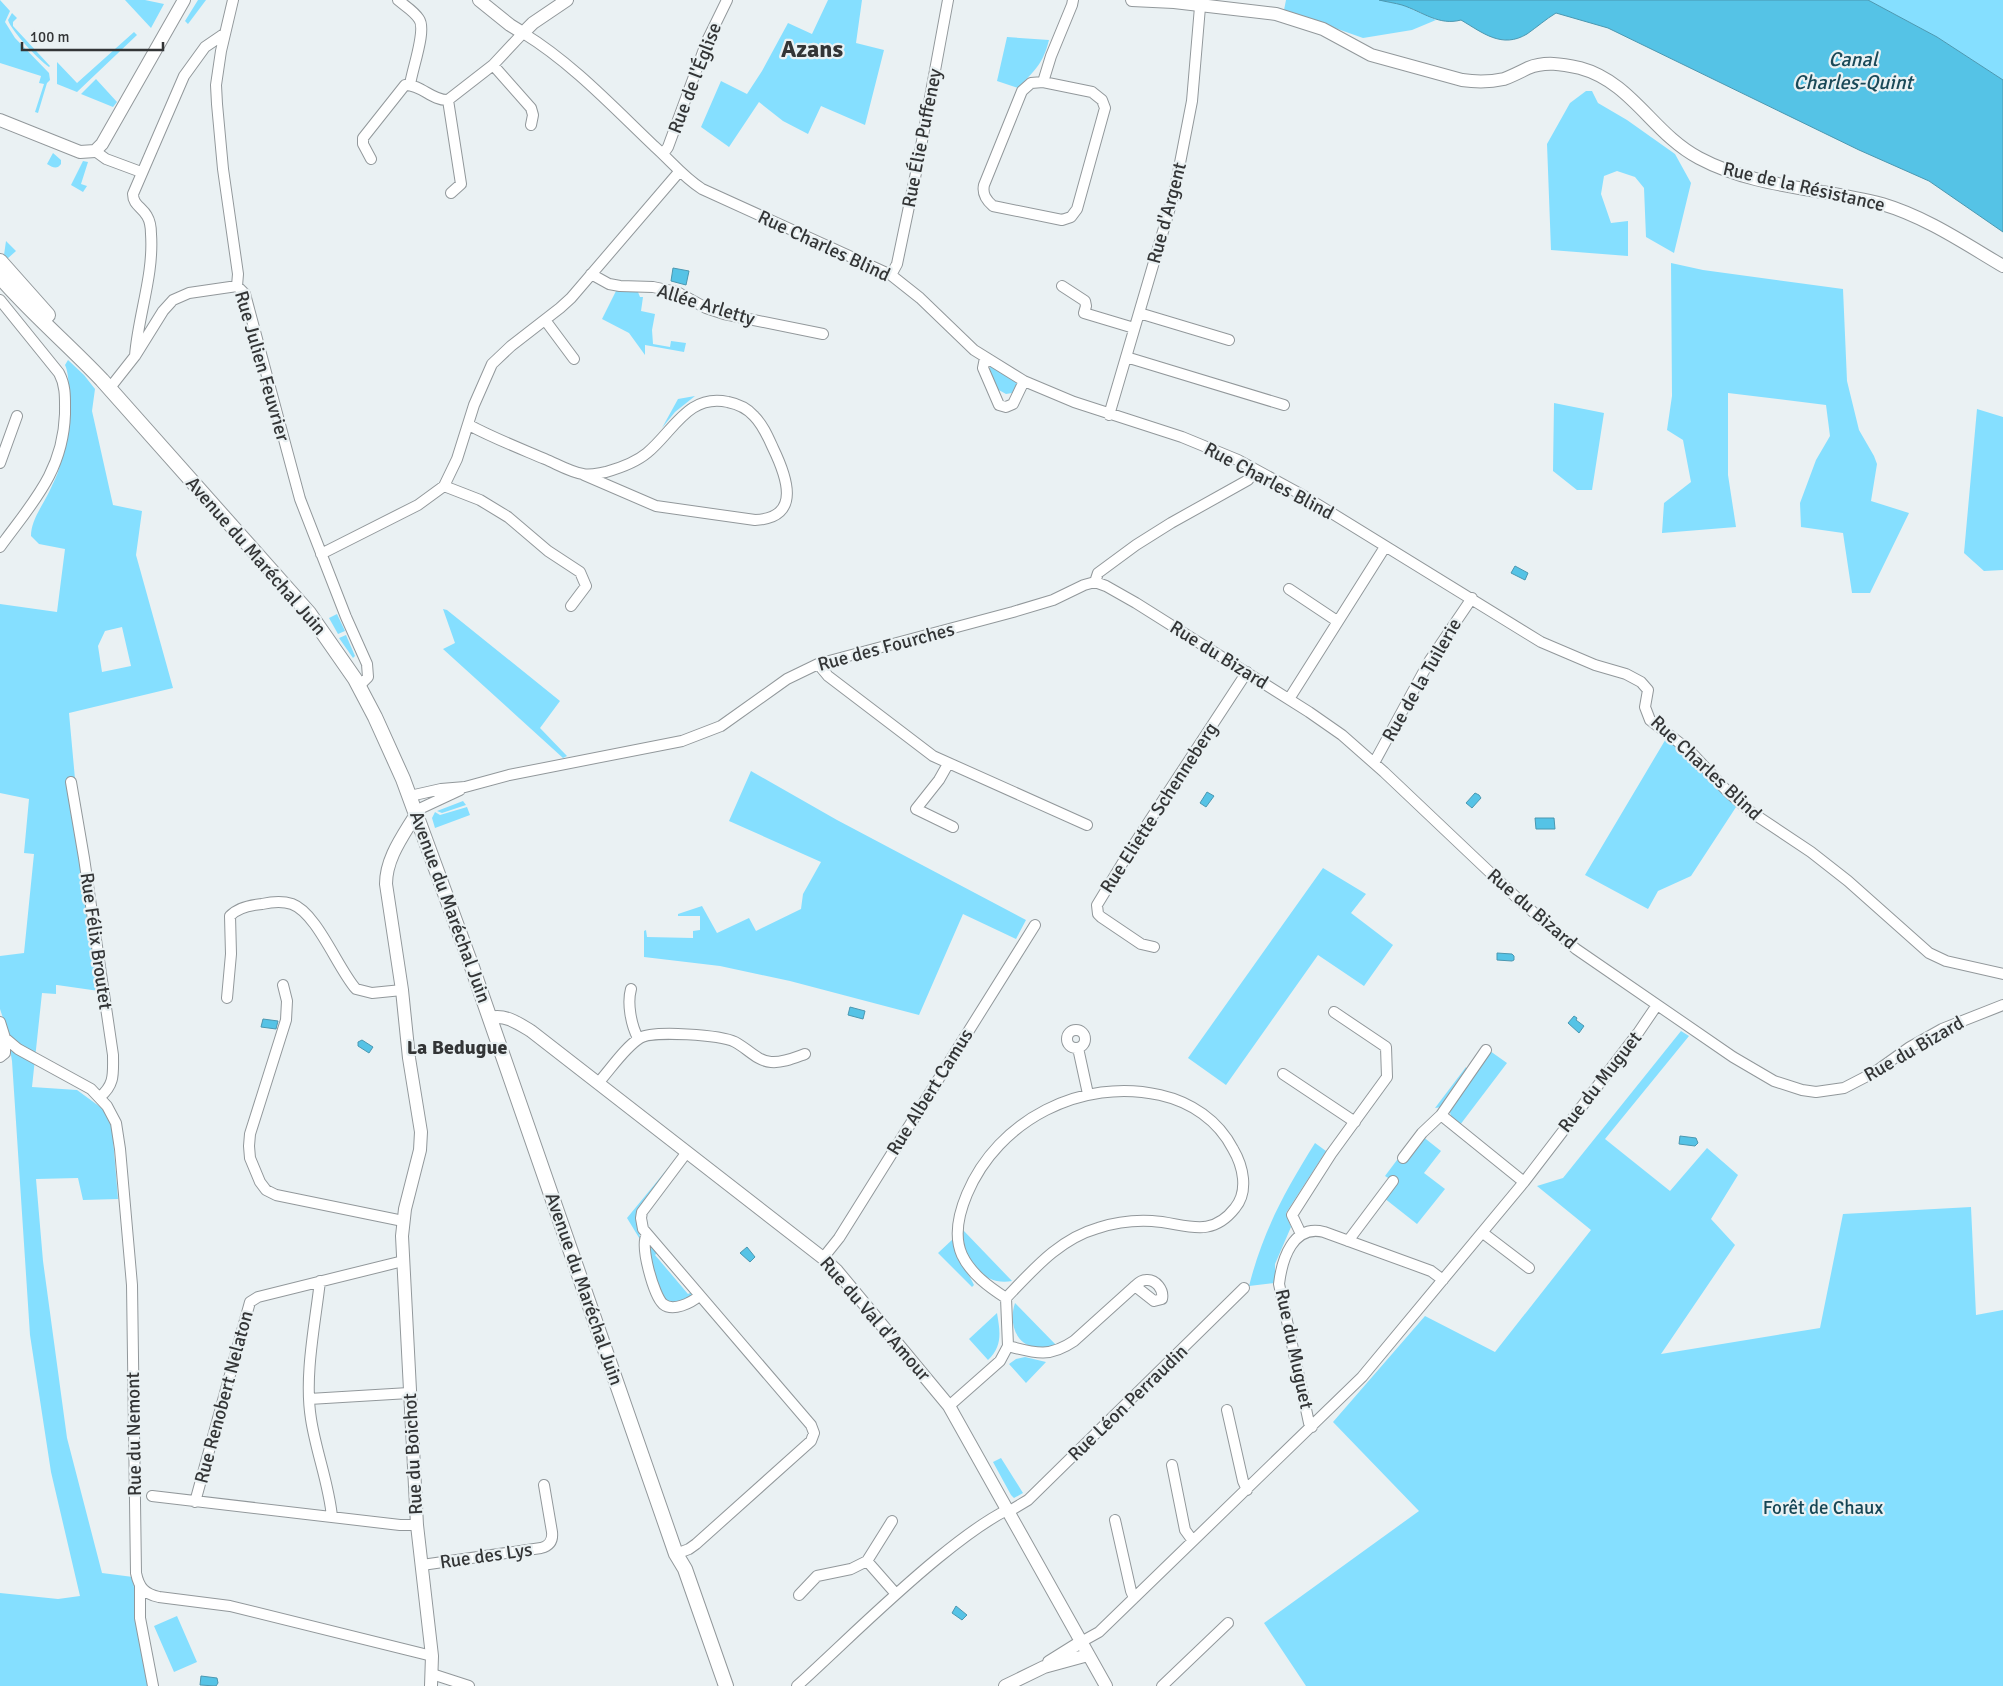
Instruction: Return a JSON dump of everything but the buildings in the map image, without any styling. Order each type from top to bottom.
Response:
[{"type":"main road","name":"Avenue du Maréchal Juin","points":[[0,261],[52,320],[70,346]]},
{"type":"main road","name":"Avenue du Maréchal Juin","points":[[0,276],[46,326],[70,346],[105,384],[309,614],[359,686],[410,796],[490,1018],[676,1554],[684,1569],[726,1686]]},
{"type":"main road","name":"Avenue du Maréchal Juin","points":[[676,1554],[677,1571],[717,1686]]},
{"type":"street","points":[[95,151],[102,144],[184,0]]},
{"type":"street","name":"Rue Julien Feuvrier","points":[[233,0],[218,68],[217,104],[223,169],[238,274],[237,286],[245,294],[296,485],[321,554],[367,664],[368,677],[359,686]]},
{"type":"street","points":[[398,0],[417,16],[422,25],[422,35],[412,69],[410,85]]},
{"type":"street","name":"Rue Charles Blind","points":[[479,0],[510,25],[546,48],[568,66],[663,154],[686,179],[702,189],[891,275],[920,298],[966,344],[985,358],[1024,381],[1074,402],[1207,446],[1304,496],[1541,642],[1587,662],[1626,674],[1641,682],[1648,690],[1645,707],[1650,720],[1690,751],[1728,792],[1751,812],[1811,852],[1848,881],[1929,953],[1946,961],[2003,974]]},
{"type":"street","points":[[371,159],[363,144],[363,138],[405,85],[410,85],[442,100],[448,100],[493,65],[533,23],[567,0]]},
{"type":"street","name":"Rue de l'Église","points":[[663,154],[668,147],[708,41],[727,0]]},
{"type":"street","name":"Rue Élie Puffeney","points":[[891,275],[897,264],[948,0]]},
{"type":"street","points":[[1043,82],[1073,0]]},
{"type":"street","name":"Rue de la Résistance","points":[[1132,0],[1174,2],[1276,14],[1323,29],[1370,55],[1462,80],[1477,82],[1502,79],[1543,64],[1566,65],[1588,71],[1609,80],[1667,136],[1690,153],[1710,164],[1755,179],[1863,199],[1898,209],[1924,220],[2003,266]]},
{"type":"street","name":"Rue d'Argent","points":[[1110,414],[1166,225],[1183,152],[1192,101],[1200,6]]},
{"type":"street","points":[[135,356],[151,242],[148,217],[138,206],[133,196],[141,172],[184,76],[205,47],[224,34]]},
{"type":"street","points":[[493,65],[531,108],[533,115],[531,125]]},
{"type":"street","points":[[1043,82],[1092,92],[1102,100],[1105,108],[1077,209],[1071,217],[1062,220],[993,206],[988,202],[983,190],[1022,91],[1031,83],[1043,82]]},
{"type":"street","points":[[448,100],[461,184],[451,193]]},
{"type":"street","points":[[0,120],[80,152],[95,151],[106,159],[141,172]]},
{"type":"street","points":[[321,554],[418,505],[444,486],[457,459],[474,404],[492,364],[511,346],[560,308],[679,172]]},
{"type":"street","name":"Allée Arletty","points":[[591,274],[609,284],[666,289],[682,294],[706,308],[724,314],[823,334]]},
{"type":"street","points":[[105,384],[135,356],[163,311],[174,300],[189,293],[237,286]]},
{"type":"street","points":[[1062,286],[1085,301],[1084,313],[1134,328]]},
{"type":"street","points":[[0,300],[59,373],[64,386],[65,424],[60,452],[51,476],[0,547]]},
{"type":"street","points":[[1139,313],[1229,340]]},
{"type":"street","points":[[545,320],[574,359]]},
{"type":"street","points":[[1126,357],[1284,405]]},
{"type":"street","points":[[985,358],[983,368],[999,404],[1006,407],[1013,404],[1024,381]]},
{"type":"street","points":[[469,425],[584,475],[656,506],[755,520],[768,518],[779,512],[784,506],[788,491],[785,474],[759,421],[738,404],[717,400],[707,401],[690,408],[676,420],[653,448],[636,460],[615,469],[584,475]]},
{"type":"street","points":[[0,463],[17,416]]},
{"type":"street","name":"Rue des Fourches","points":[[410,796],[441,789],[465,787],[509,775],[682,741],[704,734],[739,715],[787,679],[818,664],[1053,600],[1084,584],[1095,582],[1098,573],[1136,546],[1171,523],[1248,480],[1256,470]]},
{"type":"street","points":[[444,486],[494,508],[548,551],[580,572],[586,586],[571,606]]},
{"type":"street","points":[[1289,699],[1385,547]]},
{"type":"street","name":"Rue du Bizard","points":[[1095,582],[1136,603],[1247,672],[1342,735],[1546,925],[1657,1006],[1733,1057],[1774,1081],[1802,1090],[1816,1092],[1831,1091],[1858,1082],[1942,1029],[2003,1006]]},
{"type":"street","points":[[1289,589],[1337,621]]},
{"type":"street","name":"Rue de la Tuilerie","points":[[1374,763],[1430,660],[1472,598]]},
{"type":"street","points":[[818,664],[828,676],[928,752],[948,764],[1086,825]]},
{"type":"street","name":"Rue Eliette Schenneberg","points":[[1154,947],[1141,944],[1101,917],[1098,914],[1097,905],[1247,672]]},
{"type":"street","points":[[948,764],[939,780],[916,809],[953,827]]},
{"type":"street","name":"Rue Félix Broutet","points":[[71,782],[113,1055],[111,1083],[108,1090],[100,1097]]},
{"type":"street","name":"Rue des Fourches","points":[[415,813],[465,787]]},
{"type":"street","name":"Rue du Boichot","points":[[415,813],[390,859],[386,876],[402,990],[409,1058],[421,1132],[420,1150],[403,1221],[403,1261],[417,1525],[432,1656],[432,1680]]},
{"type":"street","points":[[227,998],[231,954],[230,916],[249,906],[283,902],[294,905],[303,912],[322,935],[356,990],[372,994],[402,990]]},
{"type":"street","name":"Rue Albert Camus","points":[[823,1258],[839,1238],[1035,925]]},
{"type":"street","points":[[283,985],[287,1001],[286,1020],[250,1134],[250,1158],[257,1178],[266,1190],[276,1195],[403,1221]]},
{"type":"street","points":[[631,989],[628,998],[635,1033],[638,1038]]},
{"type":"street","name":"Rue du Muguet","points":[[1081,1642],[1099,1632],[1362,1377],[1524,1182],[1657,1006]]},
{"type":"street","points":[[1334,1012],[1386,1047],[1387,1077],[1331,1154],[1292,1215],[1301,1234],[1310,1231],[1320,1231],[1431,1271],[1443,1280]]},
{"type":"street","name":"Rue du Val d'Amour","points":[[490,1018],[499,1016],[520,1024],[687,1152],[837,1271],[949,1406],[1106,1686]]},
{"type":"street","points":[[0,1022],[5,1038],[5,1053],[0,1057]]},
{"type":"street","points":[[598,1083],[638,1038],[644,1035],[660,1033],[725,1038],[741,1045],[762,1060],[771,1062],[784,1061],[805,1054]]},
{"type":"street","name":"Rue du Nemont","points":[[5,1038],[18,1049],[80,1082],[100,1097],[112,1113],[116,1123],[122,1168],[132,1286],[136,1573],[140,1586],[140,1618],[152,1686]]},
{"type":"street","points":[[1078,1048],[1088,1094]]},
{"type":"street","points":[[1403,1158],[1422,1134],[1441,1115],[1486,1050]]},
{"type":"street","points":[[1283,1074],[1354,1122]]},
{"type":"street","points":[[949,1406],[1000,1361],[1008,1346],[1006,1298],[1043,1260],[1070,1240],[1081,1234],[1116,1223],[1154,1221],[1200,1228],[1222,1221],[1241,1199],[1244,1184],[1236,1153],[1224,1134],[1204,1114],[1179,1101],[1154,1094],[1127,1091],[1088,1094],[1064,1102],[1040,1112],[1007,1136],[986,1161],[973,1181],[965,1199],[957,1230],[962,1256],[980,1279],[1006,1298]]},
{"type":"street","points":[[1441,1115],[1524,1182]]},
{"type":"street","points":[[676,1554],[696,1544],[811,1440],[814,1433],[647,1235],[642,1223],[642,1212],[687,1152]]},
{"type":"street","points":[[1348,1241],[1393,1181]]},
{"type":"street","points":[[1483,1233],[1529,1268]]},
{"type":"street","name":"Rue du Muguet","points":[[1301,1234],[1291,1246],[1282,1267],[1279,1284],[1309,1423],[1312,1427]]},
{"type":"street","points":[[647,1235],[644,1242],[646,1259],[662,1303],[669,1306],[677,1306],[687,1304],[699,1296]]},
{"type":"street","name":"Rue Renobert Nelaton","points":[[195,1502],[248,1306],[258,1297],[403,1261]]},
{"type":"street","points":[[320,1281],[309,1376],[309,1399],[311,1420],[332,1517]]},
{"type":"street","points":[[1008,1346],[1044,1353],[1064,1348],[1135,1286]]},
{"type":"street","name":"Rue Léon Perraudin","points":[[797,1686],[896,1594],[955,1544],[994,1516],[1028,1500],[1244,1288]]},
{"type":"street","points":[[309,1399],[410,1393]]},
{"type":"street","points":[[1227,1410],[1242,1481],[1247,1490]]},
{"type":"street","points":[[1172,1466],[1185,1530],[1193,1541]]},
{"type":"street","name":"Rue des Lys","points":[[422,1565],[547,1546],[552,1539],[552,1532],[544,1485]]},
{"type":"street","points":[[152,1496],[417,1525]]},
{"type":"street","points":[[1115,1520],[1130,1591],[1134,1598]]},
{"type":"street","points":[[799,1595],[817,1576],[852,1569],[867,1561],[892,1521]]},
{"type":"street","points":[[867,1561],[896,1594]]},
{"type":"street","points":[[140,1586],[150,1595],[230,1606],[432,1656]]},
{"type":"street","points":[[1162,1686],[1228,1623]]},
{"type":"street","points":[[1044,1667],[1081,1642]]},
{"type":"street","points":[[1004,1686],[1044,1667],[1088,1655]]},
{"type":"street","points":[[432,1680],[470,1686]]},
{"type":"green space","points":[[0,0],[10,11],[5,22],[15,38],[49,73],[50,80],[47,83],[38,113],[35,112],[44,84],[39,83],[41,76],[0,63]]},
{"type":"green space","points":[[125,0],[145,0],[164,4],[151,28]]},
{"type":"green space","points":[[198,0],[206,0],[188,24],[185,21]]},
{"type":"green space","points":[[828,0],[862,0],[856,43],[884,50],[865,125],[821,106],[808,134],[783,121],[759,102],[729,147],[701,127],[721,81],[747,94],[788,23],[812,34]]},
{"type":"green space","points":[[1286,0],[1379,0],[1402,5],[1436,20],[1412,30],[1363,38],[1284,10]]},
{"type":"green space","points":[[1868,0],[2003,0],[2003,80],[1937,37]]},
{"type":"green space","points":[[12,13],[17,18],[13,22],[13,26],[49,67],[32,52],[10,25],[8,20]]},
{"type":"green space","points":[[134,32],[137,35],[77,92],[57,84],[57,62],[77,83]]},
{"type":"green space","points":[[1007,37],[1049,40],[1041,61],[1018,88],[997,81]]},
{"type":"green space","points":[[96,79],[117,102],[113,107],[81,94]]},
{"type":"green space","points":[[1586,91],[1592,91],[1598,103],[1627,120],[1675,154],[1691,183],[1674,253],[1646,237],[1644,188],[1635,177],[1617,171],[1604,176],[1601,194],[1611,223],[1628,221],[1628,256],[1551,250],[1547,144],[1570,103]]},
{"type":"green space","points":[[53,153],[61,160],[61,164],[58,167],[47,164]]},
{"type":"green space","points":[[83,161],[88,162],[81,184],[87,186],[83,192],[71,185]]},
{"type":"green space","points":[[6,241],[16,251],[7,259],[4,255]]},
{"type":"green space","points":[[1671,263],[1703,270],[1843,289],[1847,381],[1859,430],[1877,464],[1871,501],[1909,513],[1870,593],[1852,593],[1843,533],[1801,527],[1800,503],[1816,460],[1830,436],[1826,405],[1728,393],[1728,475],[1736,527],[1662,533],[1664,503],[1691,482],[1683,440],[1667,430],[1672,396]]},
{"type":"green space","points":[[617,289],[638,292],[640,297],[643,297],[641,311],[655,314],[652,330],[653,344],[670,347],[671,341],[686,343],[684,352],[645,345],[645,355],[629,333],[602,319]]},
{"type":"green space","points":[[68,360],[95,389],[92,411],[113,505],[142,511],[136,555],[173,688],[69,713],[99,991],[56,985],[56,994],[42,993],[32,1087],[77,1090],[103,1109],[112,1127],[118,1199],[83,1200],[78,1178],[36,1179],[43,1261],[67,1438],[102,1573],[133,1577],[138,1631],[148,1686],[0,1686],[0,1593],[58,1599],[80,1596],[51,1472],[30,1335],[12,1061],[6,1027],[0,1009],[0,956],[24,953],[34,854],[24,853],[29,799],[0,793],[0,604],[57,612],[65,549],[39,544],[31,536],[35,518],[56,477],[61,459],[69,401],[68,374],[65,365]],"holes":[[[122,627],[131,666],[102,672],[98,646],[105,631]]]},
{"type":"green space","points":[[991,365],[1019,382],[1012,393],[1006,394],[997,389],[989,369]]},
{"type":"green space","points":[[695,396],[675,412],[662,428],[678,399]]},
{"type":"green space","points":[[1554,403],[1604,413],[1592,490],[1577,490],[1553,471]]},
{"type":"green space","points":[[1977,409],[2003,417],[2003,570],[1984,571],[1964,553]]},
{"type":"green space","points":[[443,609],[447,610],[560,701],[540,728],[567,756],[563,758],[443,649],[455,643]]},
{"type":"green space","points":[[337,614],[345,631],[338,634],[329,618]]},
{"type":"green space","points":[[346,635],[355,656],[353,658],[339,638]]},
{"type":"green space","points":[[1667,737],[1680,746],[1738,804],[1691,876],[1658,891],[1648,909],[1585,875]]},
{"type":"green space","points":[[751,771],[837,820],[1026,920],[1016,939],[963,914],[919,1015],[790,981],[720,966],[644,957],[644,931],[646,930],[647,937],[693,938],[693,931],[700,930],[700,916],[678,916],[678,914],[702,906],[717,933],[749,918],[756,931],[801,909],[803,894],[821,862],[729,821]]},
{"type":"green space","points":[[463,801],[466,805],[442,813],[437,811]]},
{"type":"green space","points":[[467,807],[470,815],[435,828],[432,818],[435,812],[440,815]]},
{"type":"green space","points":[[1323,868],[1366,894],[1351,913],[1393,945],[1364,986],[1318,955],[1226,1085],[1188,1058]]},
{"type":"green space","name":"Forêt de Chaux","points":[[1681,1031],[1689,1036],[1605,1139],[1670,1191],[1707,1148],[1738,1175],[1711,1219],[1735,1245],[1661,1354],[1820,1328],[1843,1214],[1971,1207],[1976,1315],[2003,1310],[2003,1686],[1306,1686],[1264,1623],[1419,1511],[1333,1422],[1425,1316],[1495,1352],[1591,1230],[1537,1186],[1563,1178]]},
{"type":"green space","points":[[1490,1051],[1507,1063],[1460,1125],[1451,1116],[1449,1109]]},
{"type":"green space","points":[[1466,1067],[1467,1070],[1442,1107],[1435,1108]]},
{"type":"green space","points":[[1422,1136],[1441,1151],[1424,1173],[1445,1189],[1417,1224],[1384,1198],[1396,1183],[1385,1176],[1400,1156]]},
{"type":"green space","points":[[1315,1143],[1326,1151],[1286,1213],[1291,1227],[1275,1264],[1275,1283],[1249,1286],[1268,1229],[1294,1178]]},
{"type":"green space","points":[[673,1162],[674,1164],[637,1212],[636,1220],[641,1241],[627,1218]]},
{"type":"green space","points":[[963,1230],[1012,1281],[1001,1282],[992,1280],[976,1268],[966,1251]]},
{"type":"green space","points":[[953,1239],[956,1254],[974,1285],[972,1287],[938,1253]]},
{"type":"green space","points":[[648,1241],[658,1252],[655,1255],[688,1294],[692,1292],[692,1296],[673,1304],[663,1298],[648,1258]]},
{"type":"green space","points":[[1015,1303],[1056,1347],[1036,1348],[1029,1346],[1018,1337],[1013,1324]]},
{"type":"green space","points":[[997,1313],[998,1344],[993,1355],[988,1360],[969,1339]]},
{"type":"green space","points":[[1025,1357],[1046,1362],[1026,1383],[1009,1364],[1016,1359]]},
{"type":"green space","points":[[1001,1458],[1023,1493],[1014,1498],[993,1462]]},
{"type":"green space","points":[[177,1616],[197,1662],[174,1672],[154,1626]]},
{"type":"water","name":"Canal Charles-Quint","points":[[1379,0],[1868,0],[1937,37],[2003,80],[2003,232],[1929,181],[1859,150],[1608,28],[1556,13],[1527,34],[1518,38],[1501,40],[1485,34],[1461,20],[1438,20],[1402,5]]},
{"type":"water","points":[[673,268],[689,271],[686,285],[671,281]]},
{"type":"water","points":[[1515,566],[1528,573],[1525,580],[1511,573]]},
{"type":"water","points":[[1207,792],[1214,796],[1206,807],[1200,803]]},
{"type":"water","points":[[1475,793],[1481,798],[1472,808],[1466,803]]},
{"type":"water","points":[[1535,818],[1554,818],[1555,829],[1536,829]]},
{"type":"water","points":[[1497,953],[1512,954],[1514,960],[1497,960]]},
{"type":"water","points":[[850,1007],[865,1011],[863,1019],[848,1015]]},
{"type":"water","points":[[1574,1016],[1584,1026],[1579,1033],[1568,1023]]},
{"type":"water","points":[[263,1019],[278,1021],[276,1029],[261,1027]]},
{"type":"water","points":[[362,1040],[373,1047],[369,1053],[358,1046],[358,1042]]},
{"type":"water","points":[[1680,1136],[1696,1138],[1698,1143],[1695,1146],[1679,1144]]},
{"type":"water","points":[[747,1247],[755,1257],[750,1262],[740,1253]]},
{"type":"water","points":[[956,1606],[967,1615],[962,1620],[952,1613]]},
{"type":"water","points":[[201,1676],[217,1678],[218,1683],[216,1686],[200,1685]]},
{"type":"district","name":"Azans","points":[[812,49]]},
{"type":"district","name":"La Bedugue","points":[[457,1047]]}]
